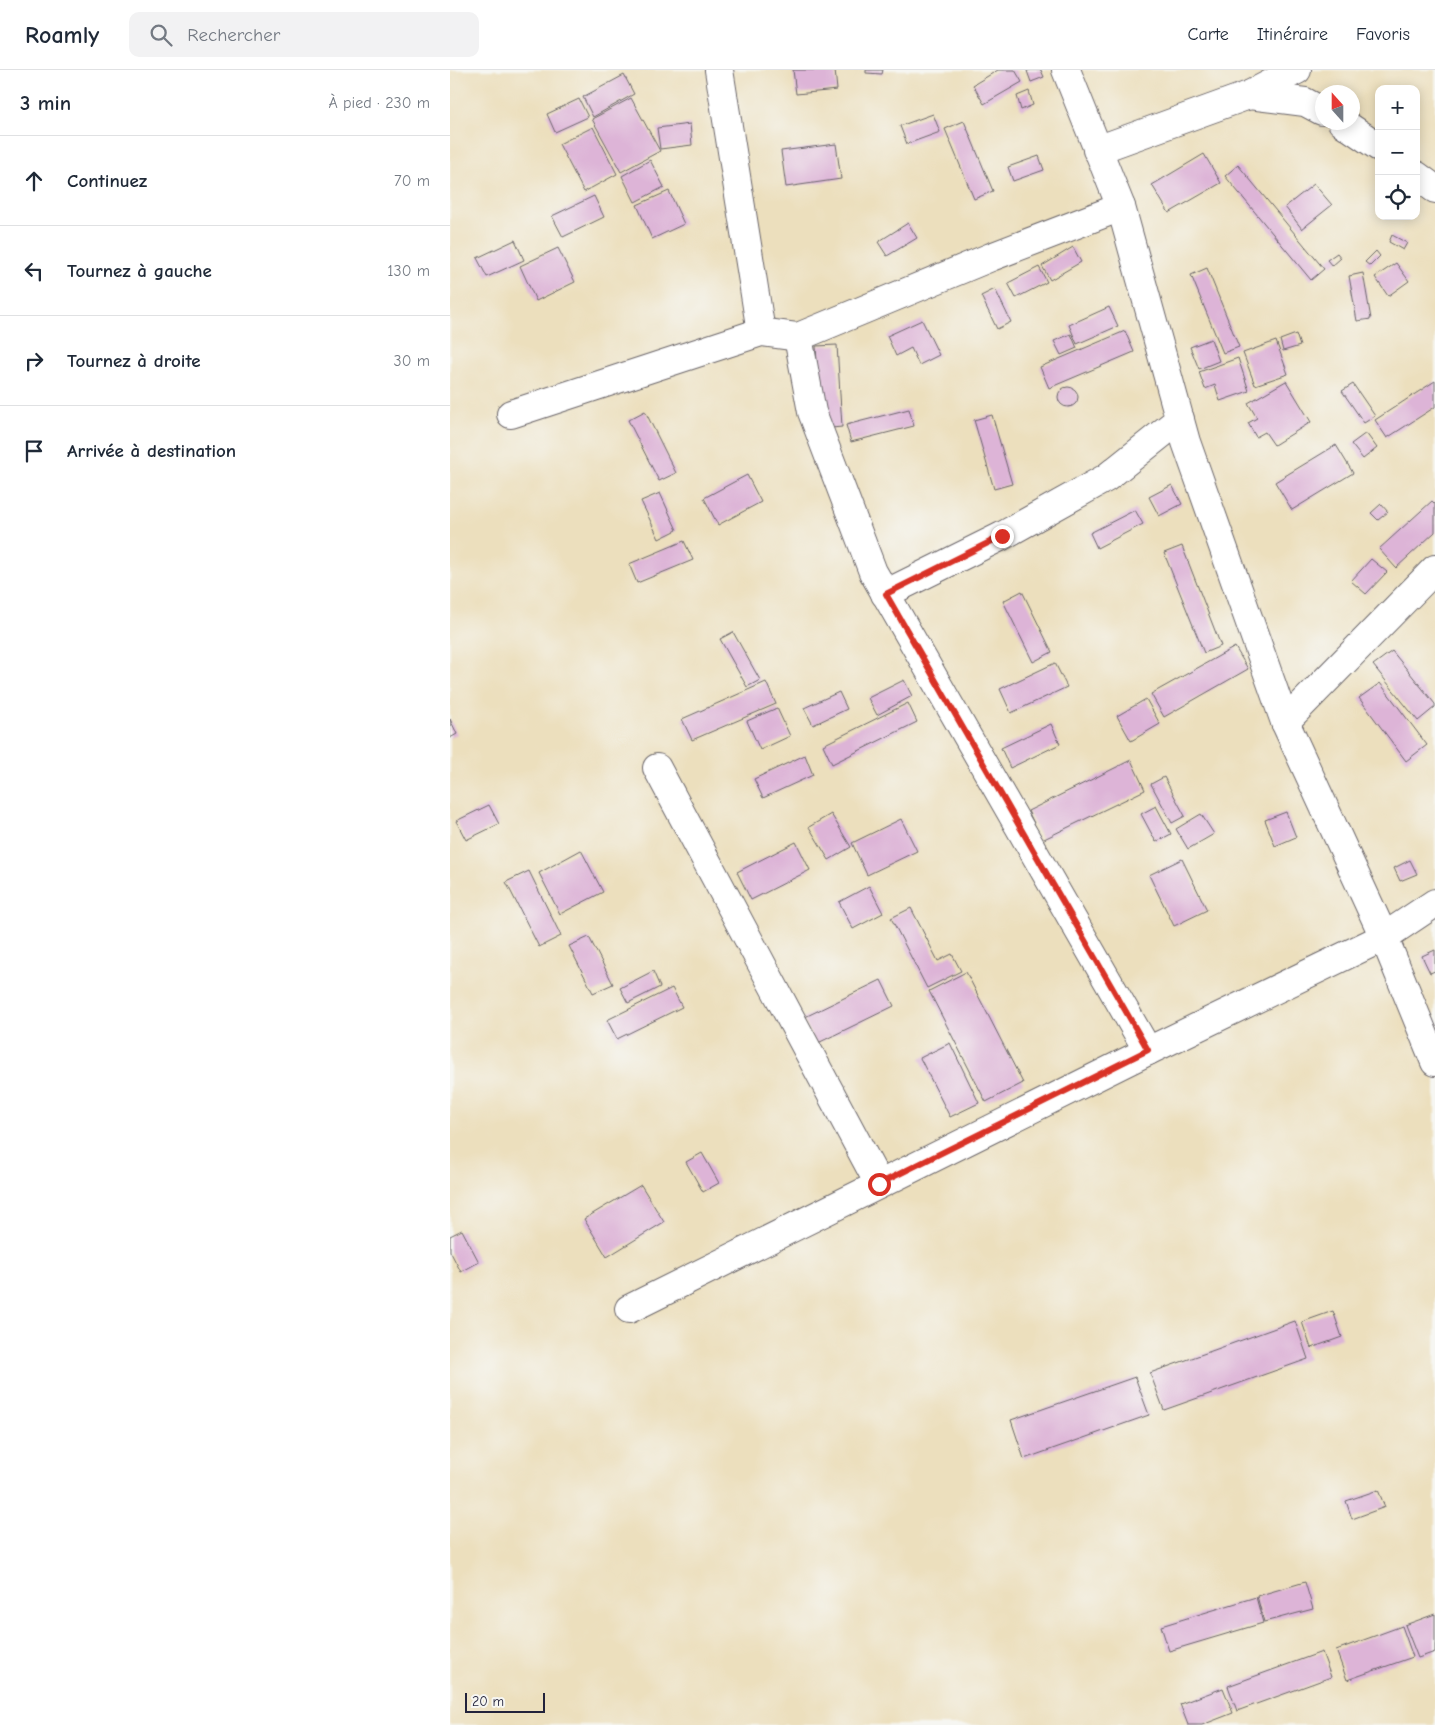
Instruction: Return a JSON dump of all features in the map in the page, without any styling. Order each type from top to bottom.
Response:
[{"type":"street","points":[[719,70],[761,332]]},
{"type":"street","points":[[1066,70],[1121,207],[1186,442],[1285,722],[1384,937],[1435,1062]]},
{"type":"street","points":[[1097,150],[1249,95],[1297,70]]},
{"type":"street","points":[[1249,95],[1305,102],[1315,107]]},
{"type":"street","points":[[1354,130],[1375,143]]},
{"type":"street","points":[[1417,175],[1435,188]]},
{"type":"street","points":[[512,414],[761,332],[798,338],[991,257],[1121,207]]},
{"type":"street","points":[[798,338],[812,412],[873,572],[1148,1050]]},
{"type":"street","points":[[886,594],[1002,536],[1106,478],[1180,419]]},
{"type":"street","points":[[1285,722],[1435,569]]},
{"type":"street","points":[[657,768],[879,1184]]},
{"type":"street","points":[[629,1308],[1148,1050],[1384,937],[1435,903]]},
{"type":"building","points":[[793,70],[835,70],[837,90],[796,94]]},
{"type":"building","points":[[866,70],[883,70],[882,74],[866,73]]},
{"type":"building","points":[[998,70],[1015,70],[1022,82],[984,104],[973,85]]},
{"type":"building","points":[[1041,70],[1044,77],[1031,82],[1027,71]]},
{"type":"building","points":[[624,75],[634,94],[593,117],[583,97]]},
{"type":"building","points":[[1029,91],[1033,105],[1021,110],[1017,96]]},
{"type":"building","points":[[631,98],[660,151],[621,172],[592,119]]},
{"type":"building","points":[[579,99],[588,117],[555,132],[547,114]]},
{"type":"building","points":[[933,114],[940,132],[907,144],[900,126]]},
{"type":"building","points":[[964,121],[993,191],[974,199],[945,129]]},
{"type":"building","points":[[690,124],[692,145],[660,149],[657,128]]},
{"type":"building","points":[[593,127],[617,174],[584,192],[559,144]]},
{"type":"building","points":[[836,144],[841,179],[786,187],[781,151]]},
{"type":"building","points":[[1204,154],[1221,183],[1169,213],[1152,185]]},
{"type":"building","points":[[1039,156],[1044,170],[1013,181],[1008,167]]},
{"type":"building","points":[[650,160],[664,187],[635,202],[622,176]]},
{"type":"building","points":[[1238,165],[1324,269],[1311,280],[1225,176]]},
{"type":"building","points":[[1314,184],[1332,205],[1302,229],[1285,207]]},
{"type":"building","points":[[669,191],[684,224],[652,239],[637,205]]},
{"type":"building","points":[[594,196],[604,217],[563,237],[552,216]]},
{"type":"building","points":[[908,223],[917,238],[887,256],[878,242]]},
{"type":"building","points":[[1392,235],[1407,243],[1403,250],[1389,242]]},
{"type":"building","points":[[515,240],[524,260],[487,277],[477,258]]},
{"type":"building","points":[[1073,247],[1081,262],[1050,280],[1042,266]]},
{"type":"building","points":[[558,248],[575,282],[536,301],[520,266]]},
{"type":"building","points":[[1376,251],[1380,256],[1370,266],[1365,262]]},
{"type":"building","points":[[1337,253],[1341,258],[1332,266],[1327,260]]},
{"type":"building","points":[[1396,263],[1409,281],[1388,296],[1375,277]]},
{"type":"building","points":[[1039,267],[1047,282],[1016,298],[1008,283]]},
{"type":"building","points":[[1207,268],[1239,347],[1223,353],[1191,275]]},
{"type":"building","points":[[1363,273],[1371,319],[1357,321],[1349,276]]},
{"type":"building","points":[[995,289],[1011,322],[997,329],[981,296]]},
{"type":"building","points":[[1109,307],[1118,326],[1077,344],[1069,325]]},
{"type":"building","points":[[922,320],[939,355],[919,365],[911,348],[896,356],[887,336]]},
{"type":"building","points":[[1125,331],[1134,352],[1049,388],[1040,367]]},
{"type":"building","points":[[1071,334],[1077,348],[1061,355],[1054,341]]},
{"type":"building","points":[[1296,334],[1300,346],[1283,351],[1280,340]]},
{"type":"building","points":[[1211,339],[1219,361],[1199,369],[1190,347]]},
{"type":"building","points":[[1276,341],[1288,374],[1255,385],[1243,353]]},
{"type":"building","points":[[837,345],[842,427],[821,429],[816,346]]},
{"type":"building","points":[[1238,358],[1249,391],[1220,401],[1215,385],[1205,389],[1199,372]]},
{"type":"building","points":[[1286,381],[1311,422],[1274,445],[1265,432],[1256,437],[1248,423],[1257,418],[1248,403]]},
{"type":"building","points":[[1435,381],[1435,407],[1387,438],[1375,420]]},
{"type":"building","points":[[1353,384],[1375,416],[1364,423],[1342,391]]},
{"type":"building","points":[[1068,387],[1075,390],[1078,397],[1075,404],[1068,407],[1061,404],[1058,397],[1061,390]]},
{"type":"building","points":[[909,409],[914,426],[851,442],[846,425]]},
{"type":"building","points":[[645,411],[676,473],[659,481],[628,420]]},
{"type":"building","points":[[992,415],[1012,484],[994,489],[974,420]]},
{"type":"building","points":[[1366,433],[1377,448],[1363,459],[1351,444]]},
{"type":"building","points":[[1336,445],[1353,473],[1292,510],[1275,482]]},
{"type":"building","points":[[747,475],[761,502],[718,525],[704,498]]},
{"type":"building","points":[[1172,485],[1182,504],[1159,516],[1149,497]]},
{"type":"building","points":[[660,493],[677,530],[659,539],[641,501]]},
{"type":"building","points":[[1432,501],[1435,504],[1435,532],[1396,568],[1379,549]]},
{"type":"building","points":[[1381,504],[1388,512],[1378,520],[1371,513]]},
{"type":"building","points":[[1135,510],[1143,524],[1097,548],[1090,533]]},
{"type":"building","points":[[684,541],[693,560],[637,583],[629,564]]},
{"type":"building","points":[[1182,546],[1221,646],[1204,653],[1164,553]]},
{"type":"building","points":[[1371,559],[1387,572],[1366,594],[1351,581]]},
{"type":"building","points":[[1022,591],[1052,652],[1033,662],[1003,601]]},
{"type":"building","points":[[733,632],[760,680],[747,687],[720,639]]},
{"type":"building","points":[[1235,647],[1248,669],[1164,717],[1151,694]]},
{"type":"building","points":[[1392,651],[1435,704],[1435,707],[1418,721],[1373,665]]},
{"type":"building","points":[[1055,663],[1067,687],[1011,713],[1000,689]]},
{"type":"building","points":[[904,680],[912,696],[877,715],[868,698]]},
{"type":"building","points":[[766,682],[776,704],[692,740],[682,719]]},
{"type":"building","points":[[1380,683],[1427,745],[1406,761],[1359,698]]},
{"type":"building","points":[[839,692],[847,709],[813,725],[804,708]]},
{"type":"building","points":[[1146,699],[1160,724],[1131,741],[1117,716]]},
{"type":"building","points":[[908,703],[917,722],[832,764],[823,745]]},
{"type":"building","points":[[777,708],[790,736],[760,750],[747,721]]},
{"type":"building","points":[[450,719],[457,734],[450,738]]},
{"type":"building","points":[[1051,724],[1060,744],[1010,768],[1001,748]]},
{"type":"building","points":[[805,755],[813,775],[763,798],[754,779]]},
{"type":"building","points":[[1131,760],[1145,790],[1042,840],[1028,811]]},
{"type":"building","points":[[1164,777],[1185,816],[1172,823],[1151,784]]},
{"type":"building","points":[[489,805],[499,824],[466,840],[456,821]]},
{"type":"building","points":[[1156,806],[1171,834],[1156,842],[1141,814]]},
{"type":"building","points":[[1286,812],[1296,837],[1275,846],[1265,820]]},
{"type":"building","points":[[831,814],[851,847],[829,860],[809,827]]},
{"type":"building","points":[[1201,814],[1214,834],[1188,849],[1176,829]]},
{"type":"building","points":[[901,819],[917,851],[867,875],[852,843]]},
{"type":"building","points":[[796,842],[810,870],[751,900],[737,872]]},
{"type":"building","points":[[581,850],[603,892],[560,914],[539,873]]},
{"type":"building","points":[[1182,859],[1207,910],[1174,926],[1149,875]]},
{"type":"building","points":[[1410,860],[1417,874],[1400,881],[1394,868]]},
{"type":"building","points":[[529,871],[561,936],[539,947],[506,882]]},
{"type":"building","points":[[869,886],[883,913],[853,929],[839,902]]},
{"type":"building","points":[[911,908],[938,961],[952,954],[961,971],[927,988],[891,918]]},
{"type":"building","points":[[589,937],[613,984],[593,993],[569,946]]},
{"type":"building","points":[[1435,950],[1435,971],[1430,973],[1422,956]]},
{"type":"building","points":[[653,971],[660,987],[628,1003],[620,988]]},
{"type":"building","points":[[966,972],[1023,1083],[986,1102],[929,991]]},
{"type":"building","points":[[881,980],[894,1006],[816,1044],[803,1018]]},
{"type":"building","points":[[672,988],[682,1007],[617,1039],[607,1020]]},
{"type":"building","points":[[950,1043],[979,1103],[950,1117],[920,1058]]},
{"type":"building","points":[[702,1153],[719,1183],[703,1192],[686,1162]]},
{"type":"building","points":[[641,1185],[664,1222],[607,1257],[584,1219]]},
{"type":"building","points":[[462,1230],[479,1262],[461,1272],[450,1251],[450,1236]]},
{"type":"building","points":[[1333,1311],[1342,1337],[1311,1348],[1302,1322]]},
{"type":"building","points":[[1295,1321],[1308,1359],[1164,1410],[1150,1373]]},
{"type":"building","points":[[1135,1377],[1149,1415],[1024,1459],[1011,1420]]},
{"type":"building","points":[[1378,1490],[1385,1507],[1352,1519],[1346,1501]]},
{"type":"building","points":[[1305,1582],[1313,1609],[1264,1622],[1257,1596]]},
{"type":"building","points":[[1256,1597],[1263,1623],[1169,1651],[1161,1626]]},
{"type":"building","points":[[1435,1614],[1435,1652],[1418,1658],[1405,1625]]},
{"type":"building","points":[[1402,1626],[1413,1657],[1347,1680],[1336,1650]]},
{"type":"building","points":[[1322,1652],[1331,1677],[1237,1711],[1228,1686]]},
{"type":"building","points":[[1223,1688],[1233,1713],[1202,1725],[1188,1725],[1180,1704]]},
{"type":"route","points":[[879,1184],[1148,1050],[886,594],[1002,536]]}]
